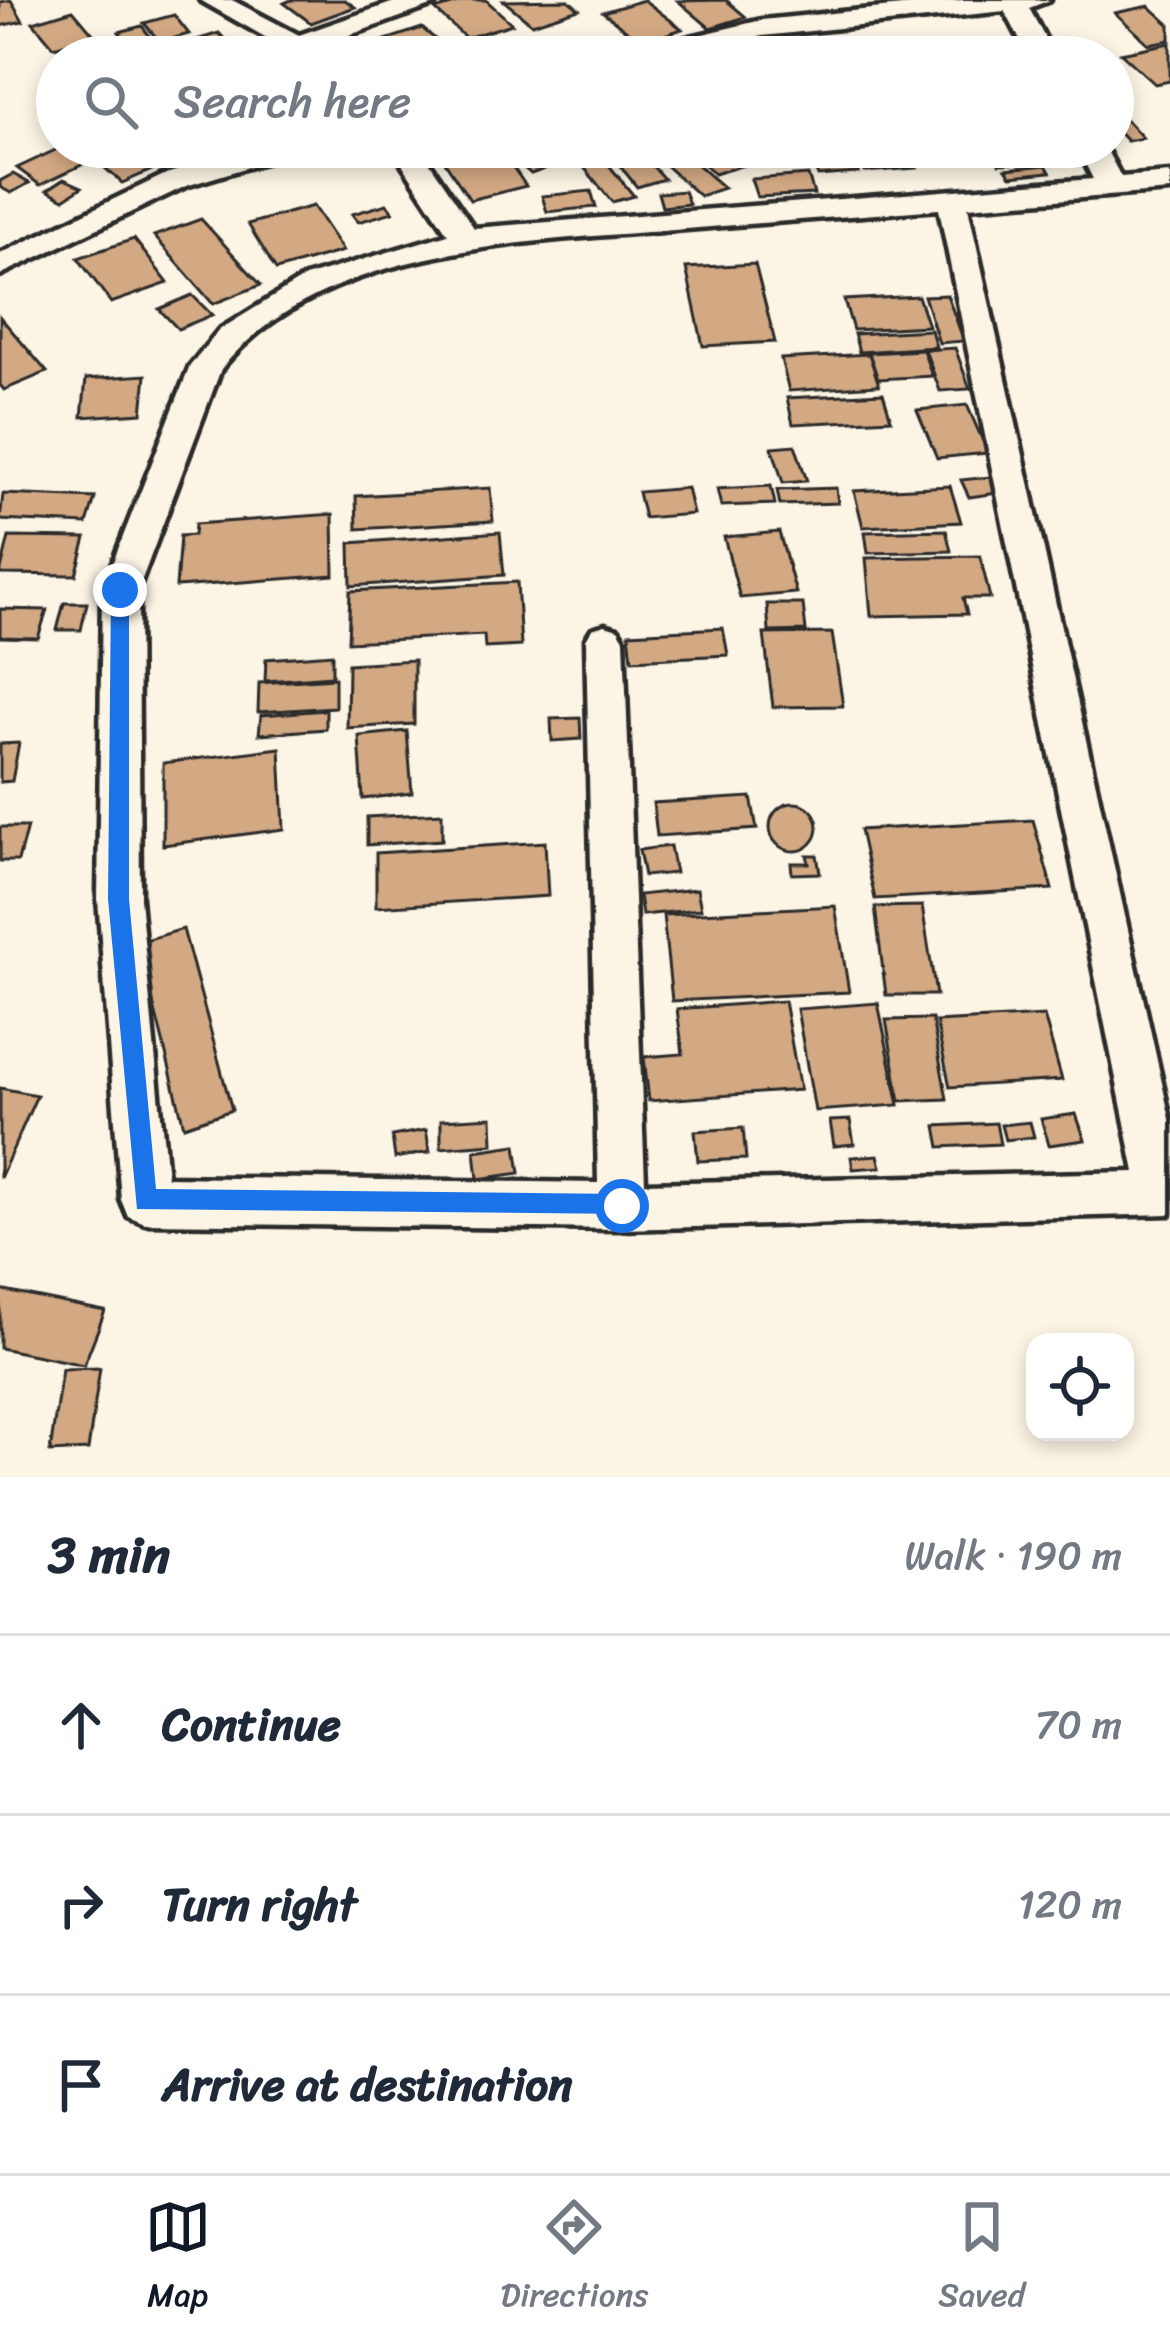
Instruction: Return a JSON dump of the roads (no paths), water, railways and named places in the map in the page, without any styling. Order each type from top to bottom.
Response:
[{"type":"street","points":[[213,0],[281,36]]},
{"type":"street","points":[[343,36],[425,0]]},
{"type":"street","points":[[729,36],[762,28],[1021,1],[1034,36]]},
{"type":"street","points":[[0,266],[176,180],[215,168]]},
{"type":"street","points":[[419,168],[466,238]]},
{"type":"street","points":[[1101,168],[1112,188]]},
{"type":"street","points":[[952,200],[1163,1194],[622,1206],[145,1201],[118,899],[120,590],[206,366],[230,337],[316,284],[466,238],[1170,182]]},
{"type":"street","points":[[604,640],[622,1206]]}]
